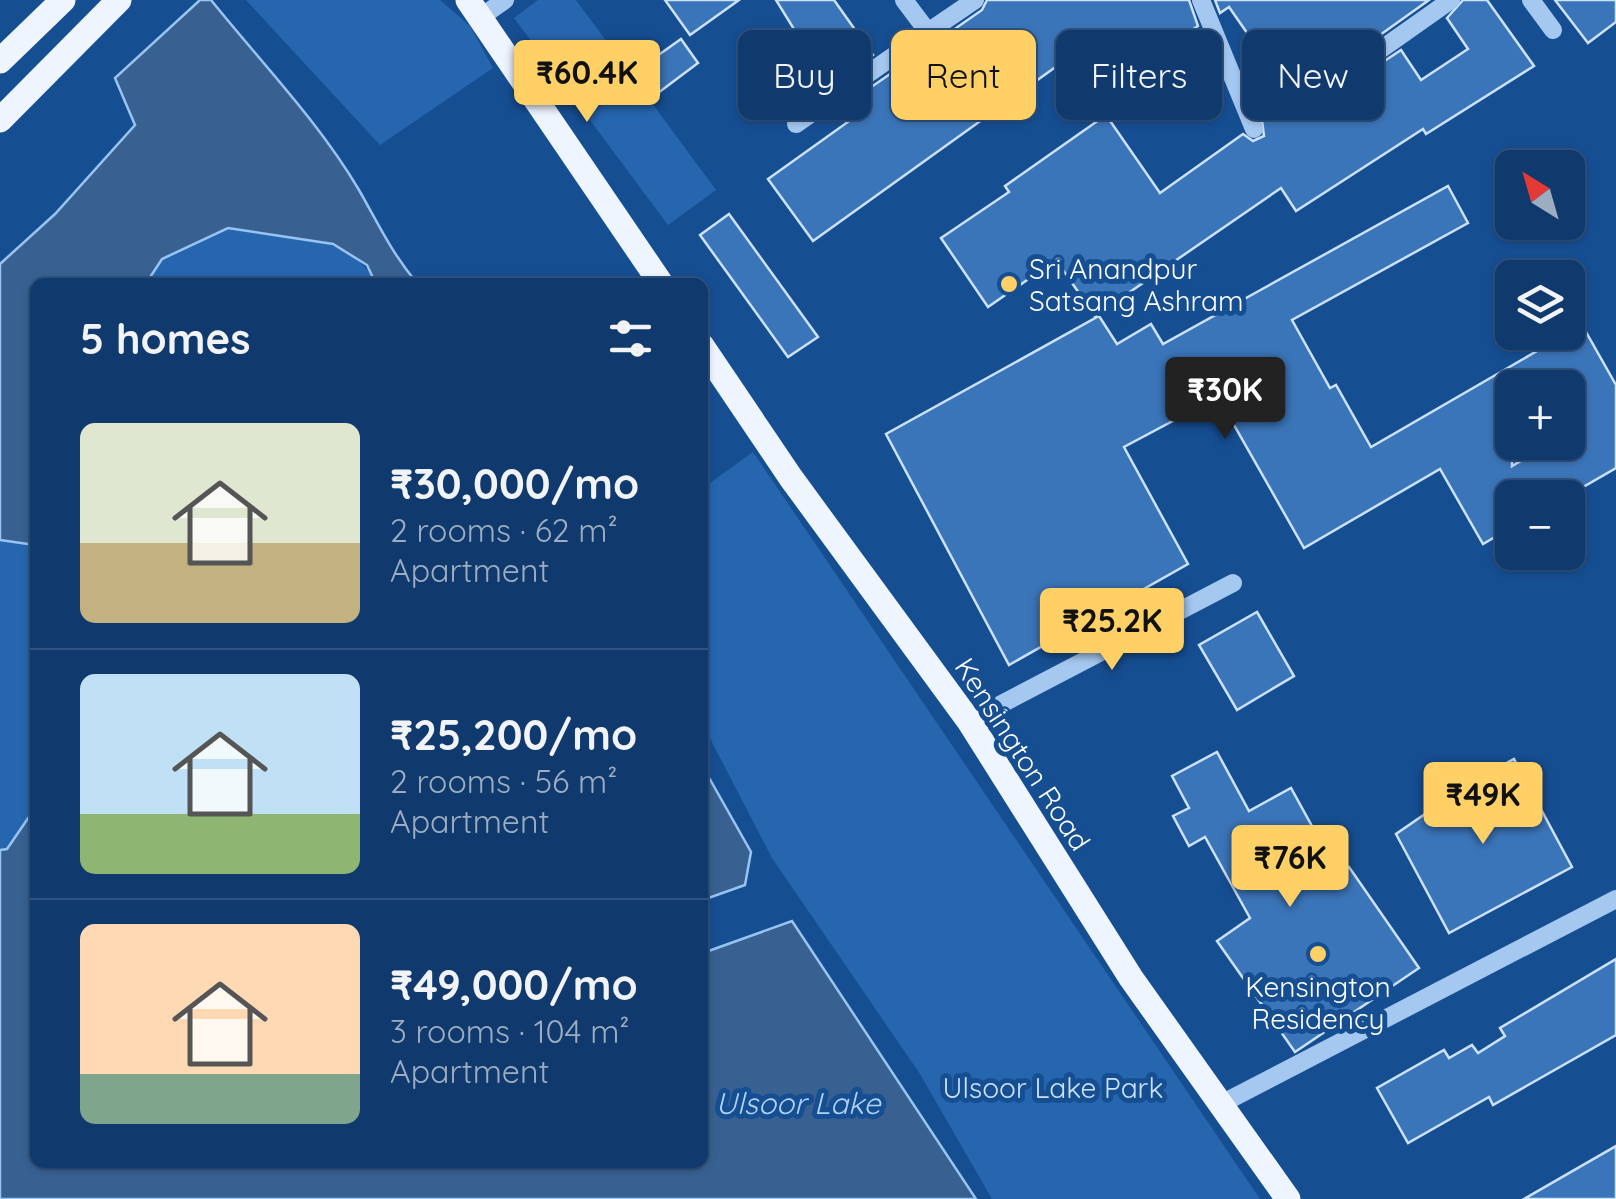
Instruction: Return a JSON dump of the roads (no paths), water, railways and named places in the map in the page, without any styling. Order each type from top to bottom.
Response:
[{"type":"main road","points":[[0,62],[63,0]]},
{"type":"main road","points":[[0,120],[120,0]]},
{"type":"main road","points":[[475,9],[657,278]]},
{"type":"main road","name":"Kensington Road","points":[[708,355],[791,478],[970,721],[1131,978],[1288,1199]]},
{"type":"street","points":[[475,9],[505,0]]},
{"type":"street","points":[[904,0],[926,30]]},
{"type":"street","points":[[931,30],[974,0]]},
{"type":"street","points":[[1201,0],[1254,128]]},
{"type":"street","points":[[1384,47],[1451,0]]},
{"type":"street","points":[[1531,0],[1553,30]]},
{"type":"street","points":[[796,124],[891,58]]},
{"type":"street","points":[[970,721],[1233,583]]},
{"type":"street","points":[[1220,1104],[1616,899]]},
{"type":"water","points":[[200,0],[211,0],[308,116],[413,278],[373,278],[367,265],[333,244],[228,228],[162,259],[150,278],[30,278],[30,544],[0,540],[0,264],[55,214],[135,125],[115,78]]},
{"type":"water","points":[[708,776],[751,852],[745,885],[708,898]]},
{"type":"water","name":"Ulsoor Lake","points":[[30,815],[30,1168],[708,1168],[708,951],[792,921],[976,1199],[0,1199],[0,850],[7,849]]},
{"type":"place","name":"Sri Anandpur Satsang Ashram","points":[[1009,284]]},
{"type":"place","name":"Kensington Residency","points":[[1318,954]]},
{"type":"park label","name":"Ulsoor Lake Park","points":[[1053,1087]]}]
